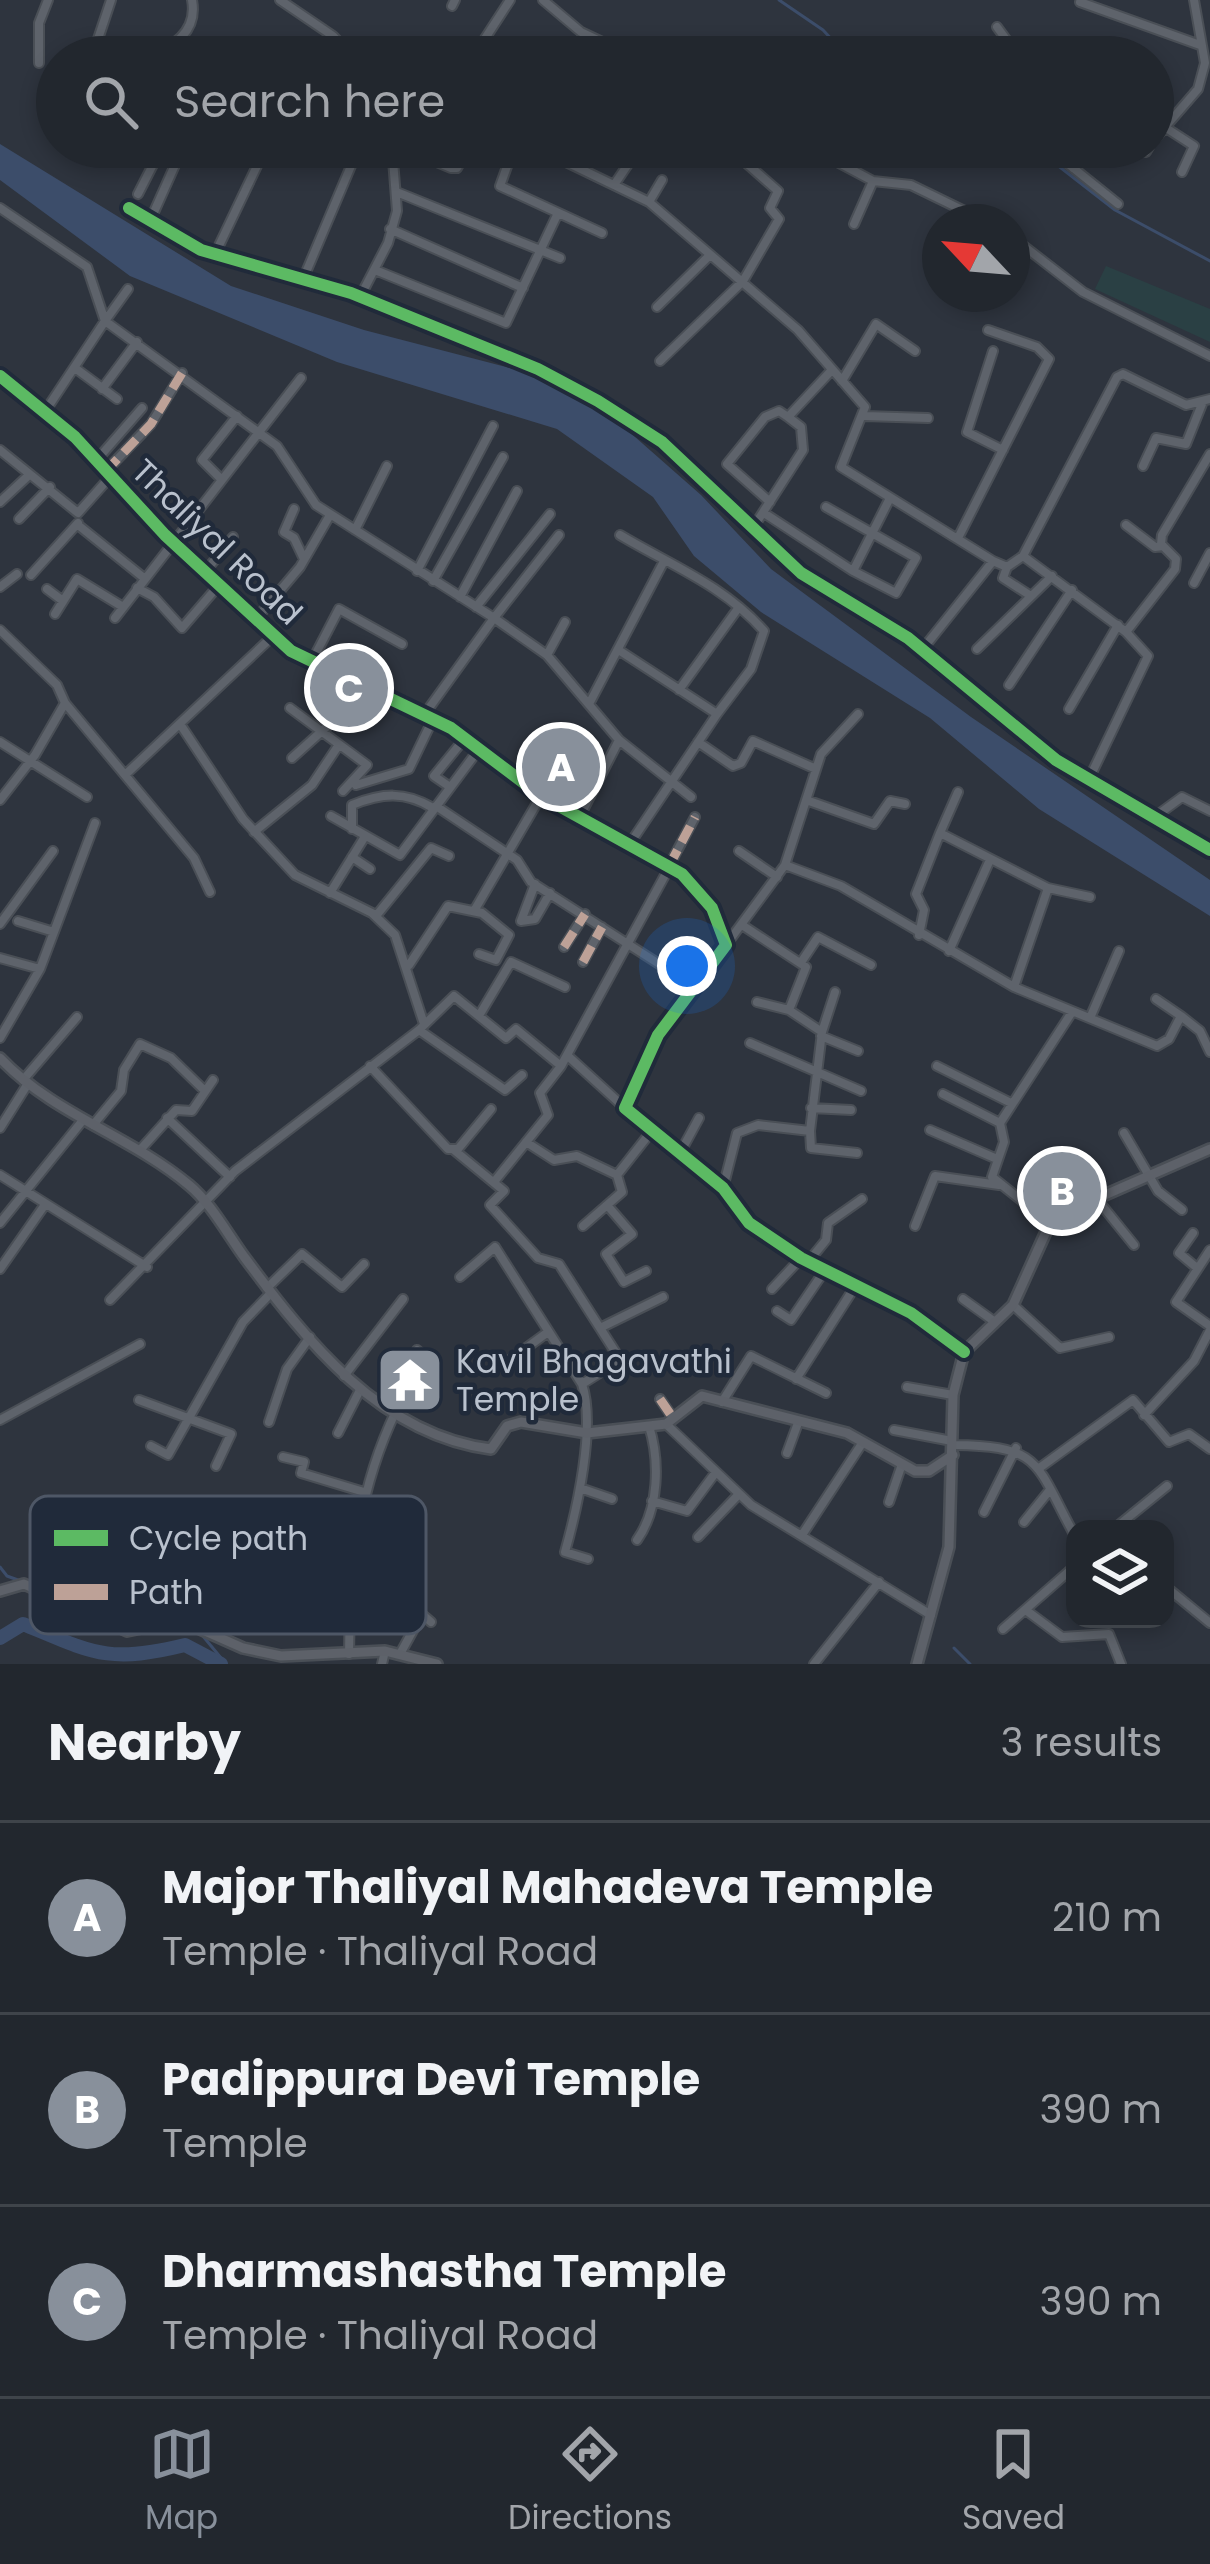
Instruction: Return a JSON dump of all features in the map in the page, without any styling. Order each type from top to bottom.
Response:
[{"type":"street","points":[[40,36],[48,0]]},
{"type":"street","points":[[99,36],[111,0]]},
{"type":"street","points":[[183,36],[190,27],[192,0]]},
{"type":"street","points":[[280,0],[324,36]]},
{"type":"street","points":[[487,36],[510,0]]},
{"type":"street","points":[[542,0],[589,36]]},
{"type":"street","points":[[1174,114],[1198,89],[1205,63],[1194,0]]},
{"type":"street","points":[[1080,2],[1200,45]]},
{"type":"street","points":[[997,27],[1003,36]]},
{"type":"street","points":[[1174,134],[1194,146],[1183,172]]},
{"type":"street","points":[[139,194],[151,168]]},
{"type":"street","points":[[150,220],[172,168]]},
{"type":"street","points":[[215,254],[256,168]]},
{"type":"street","points":[[304,277],[350,168]]},
{"type":"street","points":[[361,297],[390,230],[399,193],[391,168]]},
{"type":"street","points":[[506,168],[500,186],[602,233]]},
{"type":"street","points":[[579,168],[649,202],[798,330],[830,372],[860,398],[865,416],[839,463],[1006,567]]},
{"type":"street","points":[[614,185],[626,168]]},
{"type":"street","points":[[660,361],[743,281],[777,223],[770,208],[778,190],[752,168]]},
{"type":"street","points":[[849,168],[873,181],[911,185],[950,204]]},
{"type":"street","points":[[1073,168],[1118,204]]},
{"type":"street","points":[[649,202],[662,179]]},
{"type":"street","points":[[854,224],[873,181]]},
{"type":"street","points":[[399,193],[560,258]]},
{"type":"street","points":[[0,208],[87,266],[105,321],[182,373],[286,454],[302,491],[330,514],[548,655],[619,740],[691,797]]},
{"type":"street","points":[[129,208],[215,254],[361,297],[538,369],[598,401],[662,442],[751,531],[801,573],[871,612],[997,715],[1088,781],[1210,850]]},
{"type":"street","points":[[375,270],[506,323],[559,213]]},
{"type":"street","points":[[390,230],[523,288]]},
{"type":"street","points":[[1030,251],[1083,292],[1210,356]]},
{"type":"street","points":[[656,307],[709,256]]},
{"type":"street","points":[[46,410],[128,289]]},
{"type":"street","points":[[842,381],[876,324],[915,350]]},
{"type":"street","points":[[959,536],[1049,359],[1037,347],[988,330]]},
{"type":"street","points":[[102,389],[136,342]]},
{"type":"street","points":[[993,351],[967,432],[1003,450]]},
{"type":"street","points":[[75,368],[116,399]]},
{"type":"street","points":[[788,417],[830,372]]},
{"type":"street","points":[[31,575],[77,525],[78,513],[151,424],[182,373]]},
{"type":"street","points":[[1031,596],[1003,578],[1006,567],[1023,556],[1117,377],[1123,374],[1186,405],[1206,401]]},
{"type":"street","name":"Thaliyal Road","points":[[0,376],[46,410],[171,541],[274,635],[311,661],[429,717],[541,796],[670,866],[712,908],[726,945]]},
{"type":"street","points":[[115,618],[301,378]]},
{"type":"street","points":[[1143,466],[1156,438],[1186,444],[1206,401]]},
{"type":"street","points":[[96,461],[142,407]]},
{"type":"street","points":[[751,531],[764,512],[770,502],[806,440],[802,427],[779,411],[765,417],[727,464],[770,502]]},
{"type":"street","points":[[221,478],[202,460],[237,416]]},
{"type":"street","points":[[865,416],[928,418]]},
{"type":"street","points":[[417,571],[493,426]]},
{"type":"street","points":[[0,450],[78,513]]},
{"type":"street","points":[[1070,710],[1122,628],[1175,569],[1176,559],[1163,546],[1162,535],[1210,454]]},
{"type":"street","points":[[433,581],[503,457]]},
{"type":"street","points":[[355,530],[387,466]]},
{"type":"street","points":[[0,502],[28,475]]},
{"type":"street","points":[[19,519],[50,488]]},
{"type":"street","points":[[460,597],[517,491]]},
{"type":"street","points":[[853,571],[890,498]]},
{"type":"street","points":[[764,512],[853,571],[896,592],[916,558],[826,507]]},
{"type":"street","points":[[293,509],[284,532],[294,538],[304,561]]},
{"type":"street","points":[[256,619],[304,561],[330,514]]},
{"type":"street","points":[[476,607],[550,514]]},
{"type":"street","points":[[77,525],[144,578]]},
{"type":"street","points":[[1126,525],[1155,547],[1163,546]]},
{"type":"street","points":[[355,778],[356,785],[409,769],[429,717],[494,617],[560,535]]},
{"type":"street","points":[[620,535],[663,562],[703,577],[739,607],[765,638],[751,669],[631,842]]},
{"type":"street","points":[[205,572],[233,537]]},
{"type":"street","points":[[529,541],[545,554]]},
{"type":"street","points":[[1194,583],[1210,553]]},
{"type":"street","points":[[1023,556],[1122,628],[1148,656],[1088,781]]},
{"type":"street","points":[[922,650],[993,561]]},
{"type":"street","points":[[589,704],[663,562]]},
{"type":"street","points":[[0,587],[17,574]]},
{"type":"street","points":[[977,649],[1052,576]]},
{"type":"street","points":[[55,614],[77,579],[122,608]]},
{"type":"street","points":[[137,588],[154,597],[182,628],[219,585]]},
{"type":"street","points":[[47,589],[63,601]]},
{"type":"street","points":[[1009,685],[1072,590]]},
{"type":"street","points":[[679,690],[739,607]]},
{"type":"street","points":[[311,661],[340,609],[402,644]]},
{"type":"street","points":[[0,617],[0,629],[57,685],[65,703],[194,858],[210,892]]},
{"type":"street","points":[[548,655],[566,622]]},
{"type":"street","points":[[125,775],[182,727],[274,635]]},
{"type":"street","points":[[620,651],[717,714]]},
{"type":"street","points":[[292,758],[352,704],[362,685]]},
{"type":"street","points":[[0,800],[65,703]]},
{"type":"street","points":[[290,708],[319,734],[367,765],[343,790]]},
{"type":"street","points":[[625,1108],[645,1059],[785,865],[821,754],[858,714]]},
{"type":"street","points":[[182,727],[254,832],[295,875],[376,916],[395,934],[408,966],[422,1028],[505,1090],[522,1075]]},
{"type":"street","points":[[451,787],[434,776],[465,738]]},
{"type":"street","points":[[580,816],[619,740]]},
{"type":"street","points":[[698,742],[733,766],[742,763],[752,741],[817,769]]},
{"type":"street","points":[[0,742],[88,797]]},
{"type":"street","points":[[254,832],[312,784],[338,746]]},
{"type":"street","points":[[331,816],[398,856],[479,749]]},
{"type":"street","points":[[919,935],[924,910],[916,894],[958,792]]},
{"type":"street","points":[[352,830],[352,805],[382,794],[418,799],[508,853],[535,884],[695,987]]},
{"type":"street","points":[[474,911],[541,796]]},
{"type":"street","points":[[1152,819],[1182,797],[1210,811]]},
{"type":"street","points":[[808,801],[874,824],[890,801],[905,804]]},
{"type":"street","points":[[494,1182],[548,1115],[541,1094],[565,1062],[695,817]]},
{"type":"street","points":[[0,1038],[40,969],[95,824]]},
{"type":"street","points":[[940,833],[1048,889],[1090,897]]},
{"type":"street","points":[[330,893],[364,838]]},
{"type":"street","points":[[376,916],[431,848],[448,856]]},
{"type":"street","points":[[0,924],[53,851]]},
{"type":"street","points":[[740,851],[777,878]]},
{"type":"street","points":[[352,857],[370,869]]},
{"type":"street","points":[[949,951],[989,862]]},
{"type":"street","points":[[785,865],[841,886],[1014,987],[1157,1046],[1165,1044],[1181,1016]]},
{"type":"street","points":[[535,884],[520,921],[535,919],[550,893]]},
{"type":"street","points":[[1014,987],[1048,889]]},
{"type":"street","points":[[408,966],[448,906],[497,921],[497,928],[509,935],[496,960]]},
{"type":"street","points":[[564,947],[585,914]]},
{"type":"street","points":[[18,921],[54,932]]},
{"type":"street","points":[[742,925],[802,962],[806,972],[789,1010]]},
{"type":"street","points":[[584,962],[602,927]]},
{"type":"street","points":[[802,962],[818,937],[871,965]]},
{"type":"street","points":[[1090,1018],[1119,951]]},
{"type":"street","points":[[478,954],[508,966]]},
{"type":"street","points":[[0,958],[40,969]]},
{"type":"street","points":[[481,1014],[508,966],[521,962],[565,987]]},
{"type":"street","points":[[835,992],[821,1034],[811,1148],[857,1153]]},
{"type":"street","points":[[110,1300],[147,1268],[230,1177],[422,1028],[454,996],[506,1038],[516,1028],[625,1108],[723,1188],[749,1223],[805,1260],[911,1313],[964,1352]]},
{"type":"street","points":[[1156,999],[1200,1031],[1210,1052]]},
{"type":"street","points":[[757,1002],[789,1010],[821,1034],[858,1052]]},
{"type":"street","points":[[1050,1223],[992,1177],[1004,1142],[1000,1123],[1072,1012]]},
{"type":"street","points":[[0,1128],[4,1113],[77,1017]]},
{"type":"street","points":[[750,1043],[861,1091]]},
{"type":"street","points":[[0,1223],[121,1091],[124,1070],[140,1044],[171,1058],[204,1090]]},
{"type":"street","points":[[0,1058],[25,1083],[140,1150],[193,1188],[269,1290],[343,1377],[450,1438],[491,1449],[507,1426],[521,1422],[587,1433],[649,1426],[670,1421],[698,1397],[863,1442],[901,1467],[929,1471],[954,1447]]},
{"type":"street","points":[[370,1066],[432,1138],[504,1191],[490,1205],[538,1258],[559,1264],[617,1362],[582,1384]]},
{"type":"street","points":[[937,1066],[1011,1102]]},
{"type":"street","points":[[140,1150],[176,1110],[192,1111],[213,1080]]},
{"type":"street","points":[[943,1094],[1000,1123]]},
{"type":"street","points":[[811,1108],[851,1110]]},
{"type":"street","points":[[454,1150],[491,1109]]},
{"type":"street","points":[[167,1118],[230,1177]]},
{"type":"street","points":[[679,1155],[699,1118]]},
{"type":"street","points":[[723,1188],[741,1130],[758,1125],[810,1131]]},
{"type":"street","points":[[930,1130],[997,1159]]},
{"type":"street","points":[[617,1175],[650,1132]]},
{"type":"street","points":[[1124,1133],[1158,1191],[1181,1210]]},
{"type":"street","points":[[526,1142],[554,1160],[577,1156],[617,1175],[622,1192],[583,1226]]},
{"type":"street","points":[[917,1664],[949,1547],[953,1395],[964,1352],[1013,1306],[1050,1223],[1210,1149]]},
{"type":"street","points":[[0,1175],[147,1268]]},
{"type":"street","points":[[915,1226],[935,1176],[1000,1185]]},
{"type":"street","points":[[1096,1198],[1134,1245]]},
{"type":"street","points":[[772,1288],[826,1240],[828,1222],[862,1199]]},
{"type":"street","points":[[607,1205],[632,1234],[606,1254],[624,1282],[646,1271]]},
{"type":"street","points":[[0,1270],[44,1206]]},
{"type":"street","points":[[1193,1233],[1179,1253],[1197,1268]]},
{"type":"street","points":[[460,1277],[494,1247],[582,1384],[589,1405],[587,1433],[565,1552],[588,1559]]},
{"type":"street","points":[[1144,1414],[1193,1361],[1210,1328],[1176,1305],[1210,1250]]},
{"type":"street","points":[[151,1446],[168,1455],[243,1322],[302,1255],[342,1287],[364,1264]]},
{"type":"street","points":[[778,1311],[791,1320],[824,1270]]},
{"type":"street","points":[[796,1379],[856,1285]]},
{"type":"street","points":[[600,1328],[663,1298]]},
{"type":"street","points":[[343,1377],[403,1299]]},
{"type":"street","points":[[963,1299],[995,1322]]},
{"type":"street","points":[[1013,1306],[1060,1348],[1108,1337]]},
{"type":"street","points":[[507,1362],[548,1332]]},
{"type":"street","points":[[269,1422],[287,1369],[310,1337]]},
{"type":"street","points":[[0,1420],[140,1344]]},
{"type":"street","points":[[363,1496],[394,1410],[432,1363],[417,1350]]},
{"type":"street","points":[[722,1402],[751,1356],[826,1393]]},
{"type":"street","points":[[414,1382],[432,1397]]},
{"type":"street","points":[[907,1387],[953,1395]]},
{"type":"street","points":[[338,1432],[360,1390]]},
{"type":"street","points":[[660,1399],[670,1421],[740,1494],[932,1616]]},
{"type":"street","points":[[140,1400],[231,1434],[216,1466]]},
{"type":"street","points":[[1038,1469],[1132,1400],[1169,1442],[1189,1434],[1210,1449]]},
{"type":"street","points":[[787,1453],[798,1423]]},
{"type":"street","points":[[638,1540],[649,1523],[658,1454],[649,1426]]},
{"type":"street","points":[[894,1430],[954,1447],[1016,1448],[1038,1469],[1066,1521]]},
{"type":"street","points":[[802,1534],[863,1442]]},
{"type":"street","points":[[983,1513],[1016,1448]]},
{"type":"street","points":[[283,1457],[304,1462],[301,1473],[364,1492]]},
{"type":"street","points":[[889,1502],[901,1467]]},
{"type":"street","points":[[652,1501],[687,1511],[716,1472]]},
{"type":"street","points":[[1125,1520],[1167,1486]]},
{"type":"street","points":[[580,1488],[612,1498]]},
{"type":"street","points":[[1024,1522],[1048,1491]]},
{"type":"street","points":[[698,1538],[740,1494]]},
{"type":"street","points":[[1003,1629],[1066,1574]]},
{"type":"street","points":[[814,1664],[879,1582]]},
{"type":"street","points":[[1174,1593],[1210,1623]]},
{"type":"street","points":[[1027,1611],[1062,1637],[1109,1634]]},
{"type":"street","points":[[426,1618],[431,1622]]},
{"type":"street","points":[[1107,1628],[1120,1664]]},
{"type":"street","points":[[212,1634],[243,1648],[281,1656],[385,1651],[436,1664]]},
{"type":"street","points":[[349,1634],[349,1654]]},
{"type":"street","points":[[400,1654],[411,1634]]},
{"type":"street","points":[[382,1664],[385,1651]]},
{"type":"green space","points":[[1106,266],[1210,309],[1210,342],[1095,289]]},
{"type":"water","points":[[0,144],[231,286],[364,330],[544,377],[626,429],[701,495],[771,569],[971,717],[1210,880],[1210,916],[1039,809],[930,718],[761,612],[694,556],[653,497],[557,429],[337,362],[130,276],[0,180]]},
{"type":"waterway","points":[[779,0],[829,36]]},
{"type":"waterway","points":[[1061,168],[1115,210],[1210,261]]},
{"type":"waterway","points":[[0,1567],[7,1576],[30,1584]]},
{"type":"waterway","points":[[0,1638],[23,1624],[30,1627]]},
{"type":"waterway","points":[[47,1634],[118,1654],[185,1645],[221,1664]]},
{"type":"waterway","points":[[202,1635],[226,1664]]},
{"type":"waterway","points":[[954,1648],[970,1664]]},
{"type":"marked path","points":[[105,472],[151,424],[182,373]]},
{"type":"marked path","points":[[669,866],[695,817]]},
{"type":"marked path","points":[[564,947],[585,914]]},
{"type":"marked path","points":[[583,962],[602,927]]},
{"type":"marked path","points":[[660,1399],[673,1418]]},
{"type":"cycle path","points":[[129,208],[201,250],[351,293],[538,369],[598,401],[662,442],[801,573],[908,638],[1056,760],[1210,850]]},
{"type":"cycle path","points":[[0,376],[75,437],[165,535],[291,651],[451,728],[541,796],[682,874],[712,908],[726,945],[658,1035],[625,1108],[723,1188],[749,1223],[801,1258],[911,1313],[964,1352]]},
{"type":"place","name":"Dharmashastha Temple","points":[[349,688]]},
{"type":"place","name":"Major Thaliyal Mahadeva Temple","points":[[561,767]]},
{"type":"place","name":"Padippura Devi Temple","points":[[1062,1191]]},
{"type":"place","name":"Kavil Bhagavathi Temple","points":[[410,1380]]}]
